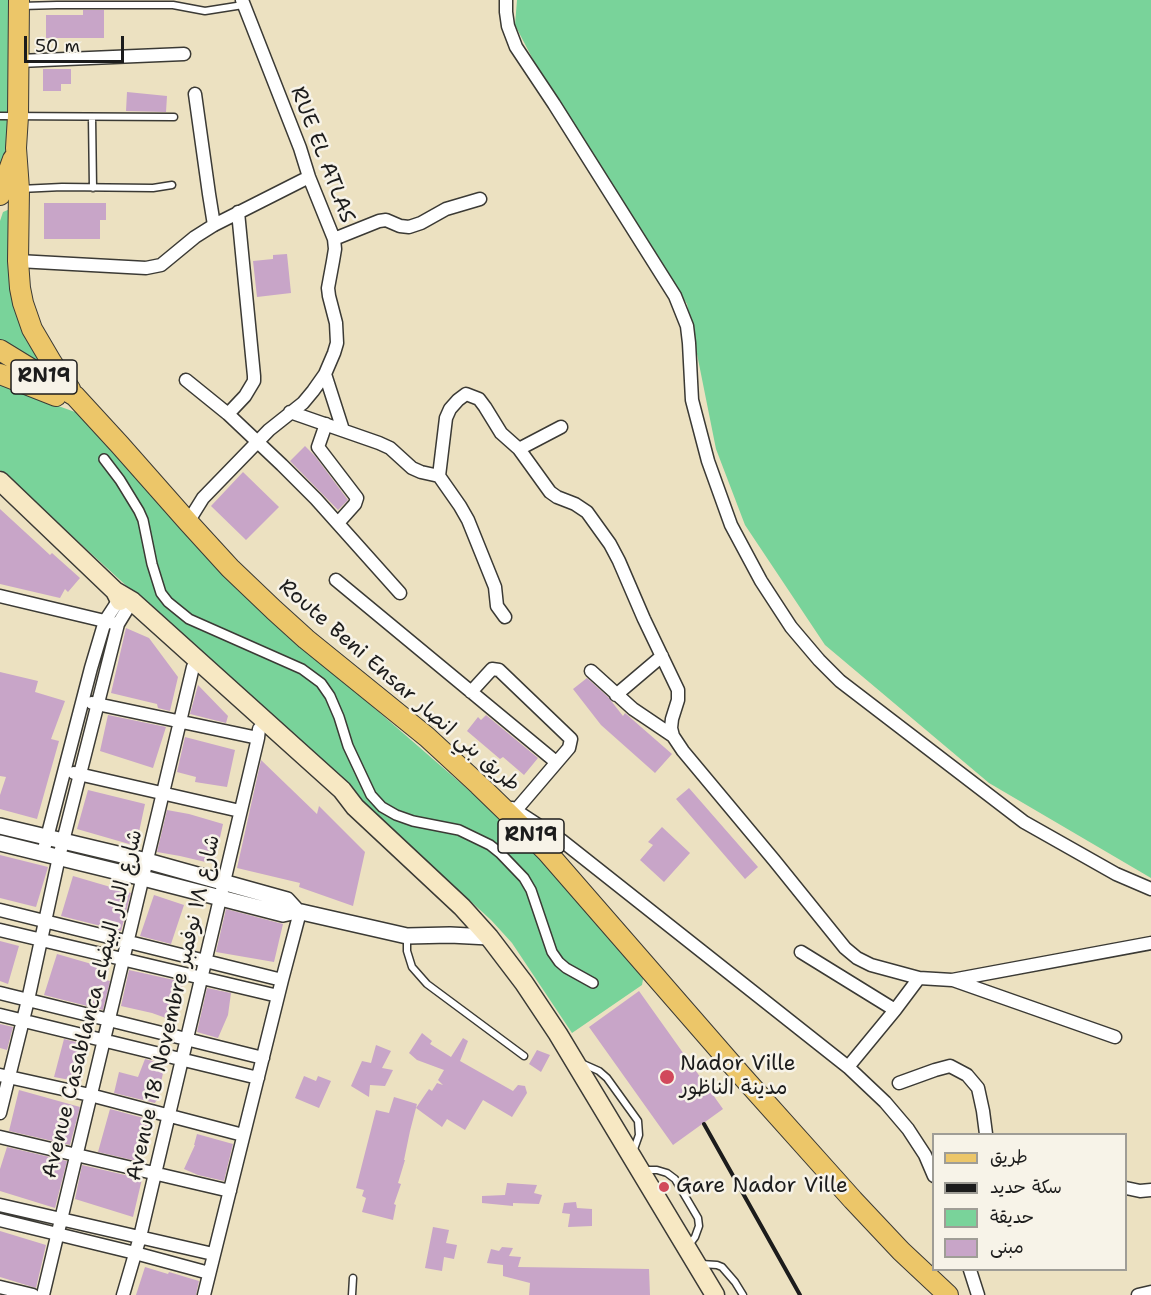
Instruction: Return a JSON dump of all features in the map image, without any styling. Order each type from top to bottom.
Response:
[{"type":"main road","name":"RN19","points":[[19,3],[18,61],[9,116],[16,148],[7,192],[20,288],[27,317],[52,363],[80,401]]},
{"type":"main road","name":"Route Beni Ensar طريق بني انصار","points":[[0,350],[80,401],[230,568],[324,654],[427,737],[480,785],[547,852],[853,1200],[901,1251],[948,1295]]},
{"type":"main road","name":"Route Beni Ensar طريق بني انصار","points":[[0,374],[80,401]]},
{"type":"main road","points":[[0,481],[122,603],[193,667],[258,733],[345,803],[355,807]]},
{"type":"main road","points":[[122,603],[342,790],[355,807],[462,907],[489,938],[524,983],[573,1060],[715,1295]]},
{"type":"street","points":[[506,0],[508,26],[516,47],[675,296],[687,326],[690,343],[692,400],[708,461],[731,525],[761,581],[791,627],[840,681],[1024,822],[1116,874],[1151,889]]},
{"type":"street","name":"RUE EL ATLAS","points":[[188,522],[203,498],[269,430],[303,403],[325,374],[337,343],[336,323],[328,296],[335,249],[334,240],[243,3]]},
{"type":"street","points":[[18,61],[184,54]]},
{"type":"street","points":[[195,94],[214,225]]},
{"type":"street","points":[[18,261],[135,267],[161,266],[195,237],[214,225],[309,177]]},
{"type":"street","points":[[334,240],[378,220],[409,227],[446,209],[480,199]]},
{"type":"street","points":[[228,414],[250,388],[255,376],[238,213]]},
{"type":"street","points":[[325,374],[343,430]]},
{"type":"street","points":[[186,380],[228,414],[316,499],[400,593]]},
{"type":"street","points":[[506,617],[497,606],[495,587],[468,520],[439,476],[446,418],[450,409],[466,394],[479,399],[501,433],[519,449],[550,492],[587,512],[610,544],[678,690],[678,700],[671,728],[673,736],[682,751],[845,948],[857,958],[871,965],[919,978],[952,980],[1151,943]]},
{"type":"street","points":[[291,412],[379,443],[390,448],[412,468],[439,476]]},
{"type":"street","points":[[326,424],[318,447],[357,498],[355,504],[338,523]]},
{"type":"street","points":[[519,449],[561,427]]},
{"type":"street","points":[[104,459],[139,511],[154,571],[168,602],[189,619],[302,669],[321,683],[330,696],[348,746],[371,795],[382,807],[396,815],[413,821],[459,830],[490,845],[500,853],[524,878],[531,890],[552,952],[559,962],[593,982]]},
{"type":"street","points":[[336,580],[556,762]]},
{"type":"street","points":[[0,596],[105,621]]},
{"type":"street","points":[[43,854],[105,621],[122,603]]},
{"type":"street","points":[[105,621],[122,603]]},
{"type":"street","points":[[0,1113],[4,1076],[28,1000],[59,857],[122,603]]},
{"type":"street","points":[[616,695],[662,656]]},
{"type":"street","name":"Avenue Casablanca شارع الدار البيضاء","points":[[43,1295],[193,667]]},
{"type":"street","points":[[471,692],[492,669],[499,670],[571,739],[569,748],[516,810]]},
{"type":"street","points":[[591,671],[633,709],[673,736]]},
{"type":"street","points":[[82,701],[181,722],[258,733]]},
{"type":"street","name":"Avenue 18 Novembre شارع ١٨ نوفمبر","points":[[123,1295],[140,1237],[258,733]]},
{"type":"street","points":[[64,771],[240,811]]},
{"type":"street","points":[[480,785],[561,840],[848,1067],[885,1102],[908,1129],[925,1155],[932,1173]]},
{"type":"street","points":[[0,826],[147,861],[287,900],[299,911]]},
{"type":"street","points":[[0,843],[283,914],[299,911],[407,936],[450,935],[489,938]]},
{"type":"street","points":[[0,910],[282,980]]},
{"type":"street","points":[[204,1295],[299,911]]},
{"type":"street","points":[[0,930],[278,996]]},
{"type":"street","points":[[801,952],[895,1010]]},
{"type":"street","points":[[848,1067],[919,978]]},
{"type":"street","points":[[952,980],[1115,1037]]},
{"type":"street","points":[[0,993],[262,1058]]},
{"type":"street","points":[[0,1015],[258,1078]]},
{"type":"street","points":[[899,1083],[950,1066],[967,1075],[978,1088],[986,1133]]},
{"type":"street","points":[[4,1076],[90,1095],[243,1135]]},
{"type":"street","points":[[0,1137],[230,1191]]},
{"type":"street","points":[[1127,1188],[1151,1190]]},
{"type":"street","points":[[0,1205],[213,1254]]},
{"type":"street","points":[[0,1220],[209,1273]]},
{"type":"street","points":[[971,1271],[978,1295]]},
{"type":"street","points":[[0,1287],[33,1295]]},
{"type":"street","points":[[1138,1295],[1151,1292]]},
{"type":"lane","points":[[19,3],[57,5],[173,3],[205,11],[243,3]]},
{"type":"lane","points":[[9,116],[174,117]]},
{"type":"lane","points":[[92,117],[93,188]]},
{"type":"lane","points":[[7,192],[62,187],[153,188],[172,185]]},
{"type":"lane","points":[[407,936],[407,951],[412,968],[427,984],[524,1056]]},
{"type":"lane","points":[[635,1162],[667,1173],[675,1179],[698,1218],[699,1226],[687,1248]]},
{"type":"lane","points":[[696,1264],[722,1267],[743,1295]]},
{"type":"lane","points":[[352,1295],[353,1278]]},
{"type":"green space","points":[[0,0],[9,0],[8,146],[0,175]]},
{"type":"green space","points":[[517,0],[1151,0],[1151,878],[989,783],[825,645],[745,525],[716,449],[687,304],[564,119],[515,25]]},
{"type":"green space","points":[[10,209],[10,280],[14,309],[26,340],[47,372],[0,342],[0,221],[3,212]]},
{"type":"green space","points":[[0,385],[75,412],[91,423],[191,540],[259,608],[502,819],[533,849],[644,974],[642,985],[572,1033],[512,943],[491,920],[0,470]]},
{"type":"building","points":[[83,10],[104,10],[104,38],[46,38],[46,15],[83,15]]},
{"type":"building","points":[[43,69],[71,69],[71,84],[61,84],[61,91],[43,91]]},
{"type":"building","points":[[127,92],[167,96],[166,112],[126,111]]},
{"type":"building","points":[[44,203],[106,203],[106,220],[100,220],[100,239],[44,239]]},
{"type":"building","points":[[287,254],[291,293],[257,297],[253,261],[273,259],[273,255]]},
{"type":"building","points":[[305,446],[348,500],[338,510],[290,461]]},
{"type":"building","points":[[243,472],[279,507],[246,540],[211,506]]},
{"type":"building","points":[[0,509],[50,555],[52,553],[80,578],[68,592],[65,589],[60,598],[0,584]]},
{"type":"building","points":[[126,628],[149,638],[178,677],[170,711],[158,708],[157,704],[111,693]]},
{"type":"building","points":[[0,672],[38,681],[35,692],[65,701],[51,739],[59,741],[37,819],[0,809],[0,795],[6,777],[0,776]]},
{"type":"building","points":[[587,678],[608,697],[623,716],[625,713],[672,754],[655,773],[601,725],[573,689]]},
{"type":"building","points":[[198,685],[228,716],[226,723],[190,714]]},
{"type":"building","points":[[108,715],[166,727],[153,768],[100,751]]},
{"type":"building","points":[[486,715],[538,758],[524,775],[503,757],[500,759],[467,731],[478,717],[481,720]]},
{"type":"building","points":[[185,737],[235,750],[227,787],[195,782],[196,777],[177,772]]},
{"type":"building","points":[[261,760],[317,814],[319,806],[365,852],[353,906],[299,887],[300,883],[237,868]]},
{"type":"building","points":[[689,788],[758,867],[745,879],[676,799]]},
{"type":"building","points":[[88,790],[145,804],[136,846],[77,829]]},
{"type":"building","points":[[167,810],[223,824],[214,864],[157,852]]},
{"type":"building","points":[[662,827],[690,853],[664,882],[640,860],[653,845],[648,842]]},
{"type":"building","points":[[0,855],[48,867],[36,907],[0,898]]},
{"type":"building","points":[[73,876],[131,893],[121,931],[61,916]]},
{"type":"building","points":[[154,895],[184,905],[171,944],[140,936]]},
{"type":"building","points":[[226,909],[283,924],[274,962],[216,952]]},
{"type":"building","points":[[0,941],[19,946],[8,984],[0,981]]},
{"type":"building","points":[[57,954],[109,969],[106,980],[110,981],[103,1010],[44,995]]},
{"type":"building","points":[[129,970],[183,982],[177,1022],[121,1006]]},
{"type":"building","points":[[207,988],[231,993],[228,1015],[218,1038],[197,1032]]},
{"type":"building","points":[[639,991],[723,1109],[673,1145],[589,1027]]},
{"type":"building","points":[[0,1024],[13,1027],[7,1050],[0,1048]]},
{"type":"building","points":[[422,1033],[432,1041],[430,1044],[451,1057],[463,1038],[468,1041],[460,1061],[513,1091],[518,1085],[525,1086],[527,1093],[512,1117],[483,1100],[465,1130],[447,1119],[442,1127],[416,1108],[429,1089],[432,1091],[437,1083],[443,1085],[438,1080],[444,1070],[417,1060],[409,1053]]},
{"type":"building","points":[[64,1039],[88,1045],[81,1082],[54,1077]]},
{"type":"building","points":[[376,1045],[391,1051],[382,1068],[393,1070],[385,1086],[370,1085],[369,1097],[351,1086],[362,1061],[371,1063]]},
{"type":"building","points":[[537,1050],[550,1055],[541,1072],[529,1064]]},
{"type":"building","points":[[145,1059],[165,1064],[157,1101],[155,1103],[114,1093],[119,1072],[138,1077]]},
{"type":"building","points":[[304,1076],[316,1081],[318,1076],[331,1081],[319,1108],[295,1098]]},
{"type":"building","points":[[19,1090],[80,1107],[70,1145],[9,1131]]},
{"type":"building","points":[[394,1097],[417,1104],[398,1183],[401,1184],[394,1204],[396,1205],[393,1220],[362,1212],[366,1198],[362,1196],[364,1190],[356,1188],[376,1110],[389,1113]]},
{"type":"building","points":[[110,1109],[151,1120],[141,1162],[98,1152]]},
{"type":"building","points":[[197,1134],[233,1144],[224,1181],[184,1169],[195,1145]]},
{"type":"building","points":[[7,1147],[67,1161],[55,1208],[0,1191],[0,1169]]},
{"type":"building","points":[[82,1165],[142,1179],[133,1217],[75,1199]]},
{"type":"building","points":[[507,1183],[537,1185],[534,1193],[542,1195],[539,1204],[513,1203],[513,1206],[482,1203],[482,1196],[505,1195]]},
{"type":"building","points":[[576,1202],[577,1208],[592,1209],[592,1226],[568,1227],[570,1214],[562,1213],[564,1203]]},
{"type":"building","points":[[433,1227],[449,1230],[446,1243],[457,1245],[454,1259],[444,1257],[442,1271],[425,1268]]},
{"type":"building","points":[[0,1231],[46,1245],[36,1288],[0,1277]]},
{"type":"building","points":[[502,1247],[513,1248],[509,1256],[521,1257],[518,1267],[649,1269],[650,1295],[529,1295],[530,1283],[503,1276],[503,1265],[487,1263],[491,1249],[499,1251]]},
{"type":"building","points":[[145,1267],[199,1281],[196,1295],[136,1295]]},
{"type":"railway","points":[[704,1124],[800,1295]]},
{"type":"place","name":"Nador Ville مدينة الناظور","points":[[667,1077]]},
{"type":"place","name":"Gare Nador Ville","points":[[664,1187]]}]
